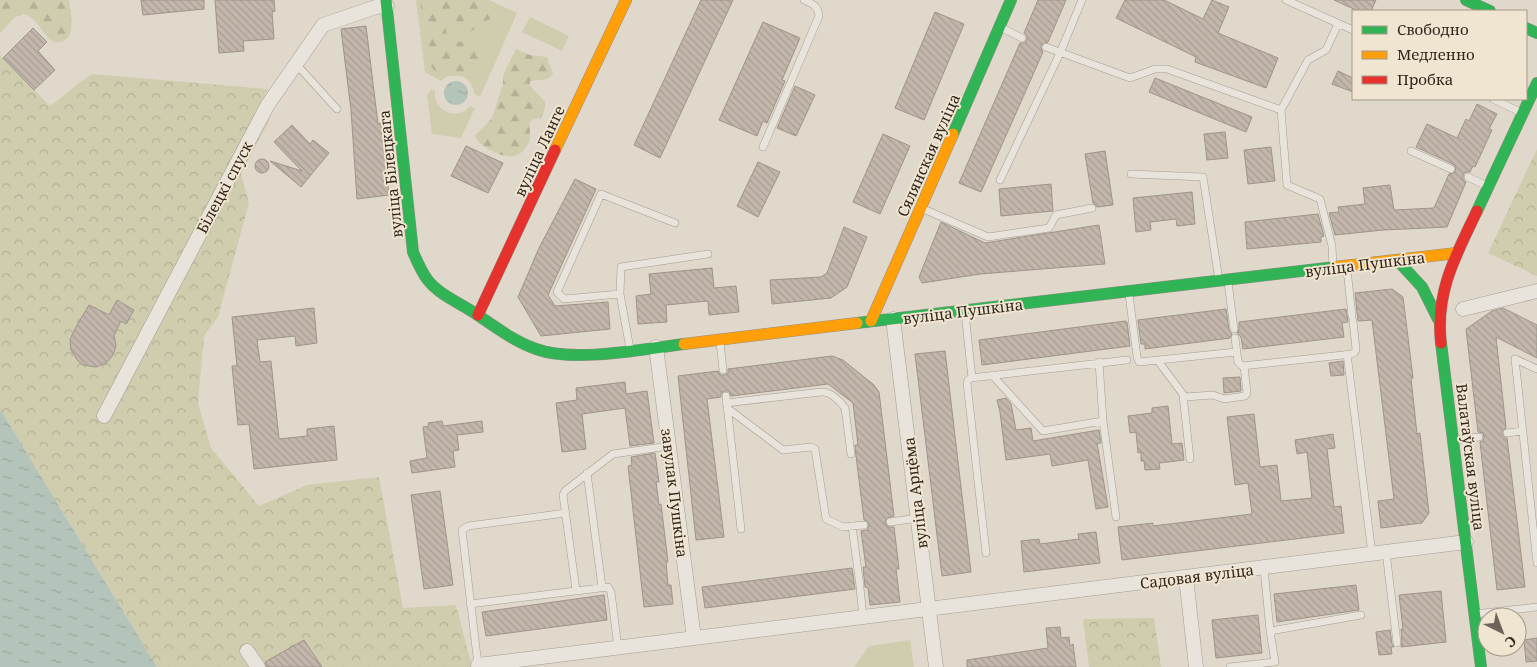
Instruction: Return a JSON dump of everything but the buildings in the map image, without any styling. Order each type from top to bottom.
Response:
[{"type":"street","name":"вуліца Ланге","points":[[478,315],[626,0]]},
{"type":"street","name":"Сялянская вуліца","points":[[871,322],[1011,0]]},
{"type":"street","points":[[1466,0],[1488,10]]},
{"type":"street","name":"вуліца Білецкага","points":[[387,3],[413,252],[420,270],[430,283],[478,315]]},
{"type":"street","name":"Білецкі спуск","points":[[104,416],[259,120],[296,64],[323,25],[387,3]]},
{"type":"street","name":"Валатаўская вуліца","points":[[1481,667],[1438,322],[1439,303],[1457,253],[1537,83]]},
{"type":"street","name":"вуліца Пушкіна","points":[[478,315],[530,347],[546,352],[577,354],[630,350],[1457,253]]},
{"type":"street","points":[[1397,260],[1420,283],[1431,302],[1438,322]]},
{"type":"street","points":[[1463,308],[1537,291]]},
{"type":"street","name":"вуліца Арцёма","points":[[893,319],[936,667]]},
{"type":"street","name":"завулак Пушкіна","points":[[656,347],[694,638]]},
{"type":"street","name":"Садовая вуліца","points":[[929,609],[1466,542]]},
{"type":"street","points":[[1186,578],[1196,667]]},
{"type":"street","points":[[478,665],[929,609]]},
{"type":"street","points":[[247,651],[258,667]]},
{"type":"lane","points":[[763,147],[818,16],[818,10],[815,5],[804,0]]},
{"type":"lane","points":[[1000,180],[1060,53],[1082,0]]},
{"type":"lane","points":[[1286,0],[1352,30]]},
{"type":"lane","points":[[1333,267],[1332,246],[1320,199],[1287,185],[1281,110],[1308,60],[1326,50],[1338,24]]},
{"type":"lane","points":[[1000,27],[1022,38]]},
{"type":"lane","points":[[1046,47],[1130,78],[1155,69],[1166,68],[1281,110]]},
{"type":"lane","points":[[296,64],[337,109]]},
{"type":"lane","points":[[1495,100],[1523,114]]},
{"type":"lane","points":[[1411,151],[1451,169]]},
{"type":"lane","points":[[1132,174],[1203,178],[1234,329]]},
{"type":"lane","points":[[1468,177],[1489,187]]},
{"type":"lane","points":[[620,294],[564,299],[557,292],[601,194],[675,223]]},
{"type":"lane","points":[[921,208],[988,237],[1049,228],[1056,215],[1092,208]]},
{"type":"lane","points":[[630,350],[620,294],[621,267],[708,254]]},
{"type":"lane","points":[[1235,338],[1238,364],[1244,366],[1355,352],[1347,266]]},
{"type":"lane","points":[[1129,291],[1137,360],[1140,362],[1236,352]]},
{"type":"lane","points":[[964,310],[972,378]]},
{"type":"lane","points":[[719,339],[723,370]]},
{"type":"lane","points":[[1347,354],[1372,554]]},
{"type":"lane","points":[[1537,369],[1515,359],[1537,563]]},
{"type":"lane","points":[[986,553],[966,383],[968,380],[992,375],[1127,360]]},
{"type":"lane","points":[[1158,361],[1183,395],[1190,459]]},
{"type":"lane","points":[[1099,362],[1103,421],[1116,517]]},
{"type":"lane","points":[[1183,395],[1187,397],[1213,395],[1222,399],[1245,396],[1247,393],[1244,366]]},
{"type":"lane","points":[[992,375],[1043,431],[1103,421]]},
{"type":"lane","points":[[726,402],[827,392],[841,402],[845,408],[851,454]]},
{"type":"lane","points":[[726,402],[783,450],[811,447],[815,449],[825,517],[829,522],[840,526],[864,525]]},
{"type":"lane","points":[[726,402],[741,529]]},
{"type":"lane","points":[[1507,433],[1523,431]]},
{"type":"lane","points":[[1454,440],[1479,437]]},
{"type":"lane","points":[[576,590],[564,492],[613,454],[669,446]]},
{"type":"lane","points":[[587,473],[602,587]]},
{"type":"lane","points":[[478,665],[461,532],[463,528],[566,513]]},
{"type":"lane","points":[[890,522],[918,518]]},
{"type":"lane","points":[[852,526],[863,617]]},
{"type":"lane","points":[[1386,552],[1397,643]]},
{"type":"lane","points":[[1230,667],[1275,662],[1264,568]]},
{"type":"lane","points":[[470,604],[608,587],[611,592],[618,648]]},
{"type":"lane","points":[[1475,614],[1537,607]]},
{"type":"lane","points":[[1270,631],[1361,615]]},
{"type":"green space","points":[[0,0],[69,0],[70,34],[62,42],[54,42],[34,20],[24,14],[13,19],[0,33]]},
{"type":"green space","points":[[416,0],[489,0],[517,13],[480,97],[474,94],[470,83],[462,76],[451,75],[441,81],[425,72]]},
{"type":"green space","points":[[419,0],[435,0],[440,9],[448,0],[476,0],[506,14],[485,21],[469,33],[461,32],[452,22],[447,22],[445,26],[447,35],[476,49],[481,61],[482,71],[469,76],[447,75],[440,73],[431,66],[428,61],[425,40],[428,21],[423,16]]},
{"type":"green space","points":[[530,17],[569,36],[562,51],[522,32]]},
{"type":"green space","points":[[516,49],[530,55],[547,57],[553,74],[545,79],[530,81],[530,86],[545,102],[545,107],[541,118],[533,119],[530,122],[530,140],[522,152],[518,155],[503,156],[484,147],[475,136],[492,118],[503,84],[503,75]]},
{"type":"green space","points":[[0,55],[50,106],[91,74],[268,89],[254,115],[270,119],[241,174],[249,203],[218,317],[204,336],[198,403],[211,448],[259,506],[307,485],[379,477],[403,608],[456,605],[472,667],[157,667],[0,409]]},
{"type":"green space","points":[[431,89],[435,91],[435,98],[438,104],[447,112],[453,114],[465,111],[470,106],[475,108],[461,138],[432,134],[427,96]]},
{"type":"green space","points":[[1537,149],[1537,276],[1488,253]]},
{"type":"green space","points":[[1154,618],[1161,667],[1089,667],[1083,619]]},
{"type":"green space","points":[[910,640],[914,667],[854,667],[869,646]]},
{"type":"water","points":[[456,81],[461,82],[467,88],[467,98],[461,104],[456,105],[451,104],[445,98],[444,93],[445,88],[451,82]]},
{"type":"water","points":[[0,409],[157,667],[0,667]]},
{"type":"traffic: fast","points":[[386,0],[413,252],[427,279],[442,293],[511,337],[536,349],[569,355],[589,355],[684,344]]},
{"type":"traffic: fast","points":[[953,134],[1011,0]]},
{"type":"traffic: fast","points":[[1466,0],[1488,10]]},
{"type":"traffic: fast","points":[[1527,28],[1537,33]]},
{"type":"traffic: fast","points":[[1477,211],[1537,83]]},
{"type":"traffic: fast","points":[[1397,260],[1422,287],[1438,319]]},
{"type":"traffic: fast","points":[[857,323],[1335,267]]},
{"type":"traffic: fast","points":[[1441,343],[1481,667]]},
{"type":"traffic: slow","points":[[555,150],[626,0]]},
{"type":"traffic: slow","points":[[871,321],[953,134]]},
{"type":"traffic: slow","points":[[1335,267],[1457,253]]},
{"type":"traffic: slow","points":[[684,344],[857,323]]},
{"type":"traffic: jam","points":[[478,315],[555,150]]},
{"type":"traffic: jam","points":[[1441,343],[1440,324],[1444,290],[1455,259],[1477,211]]}]
